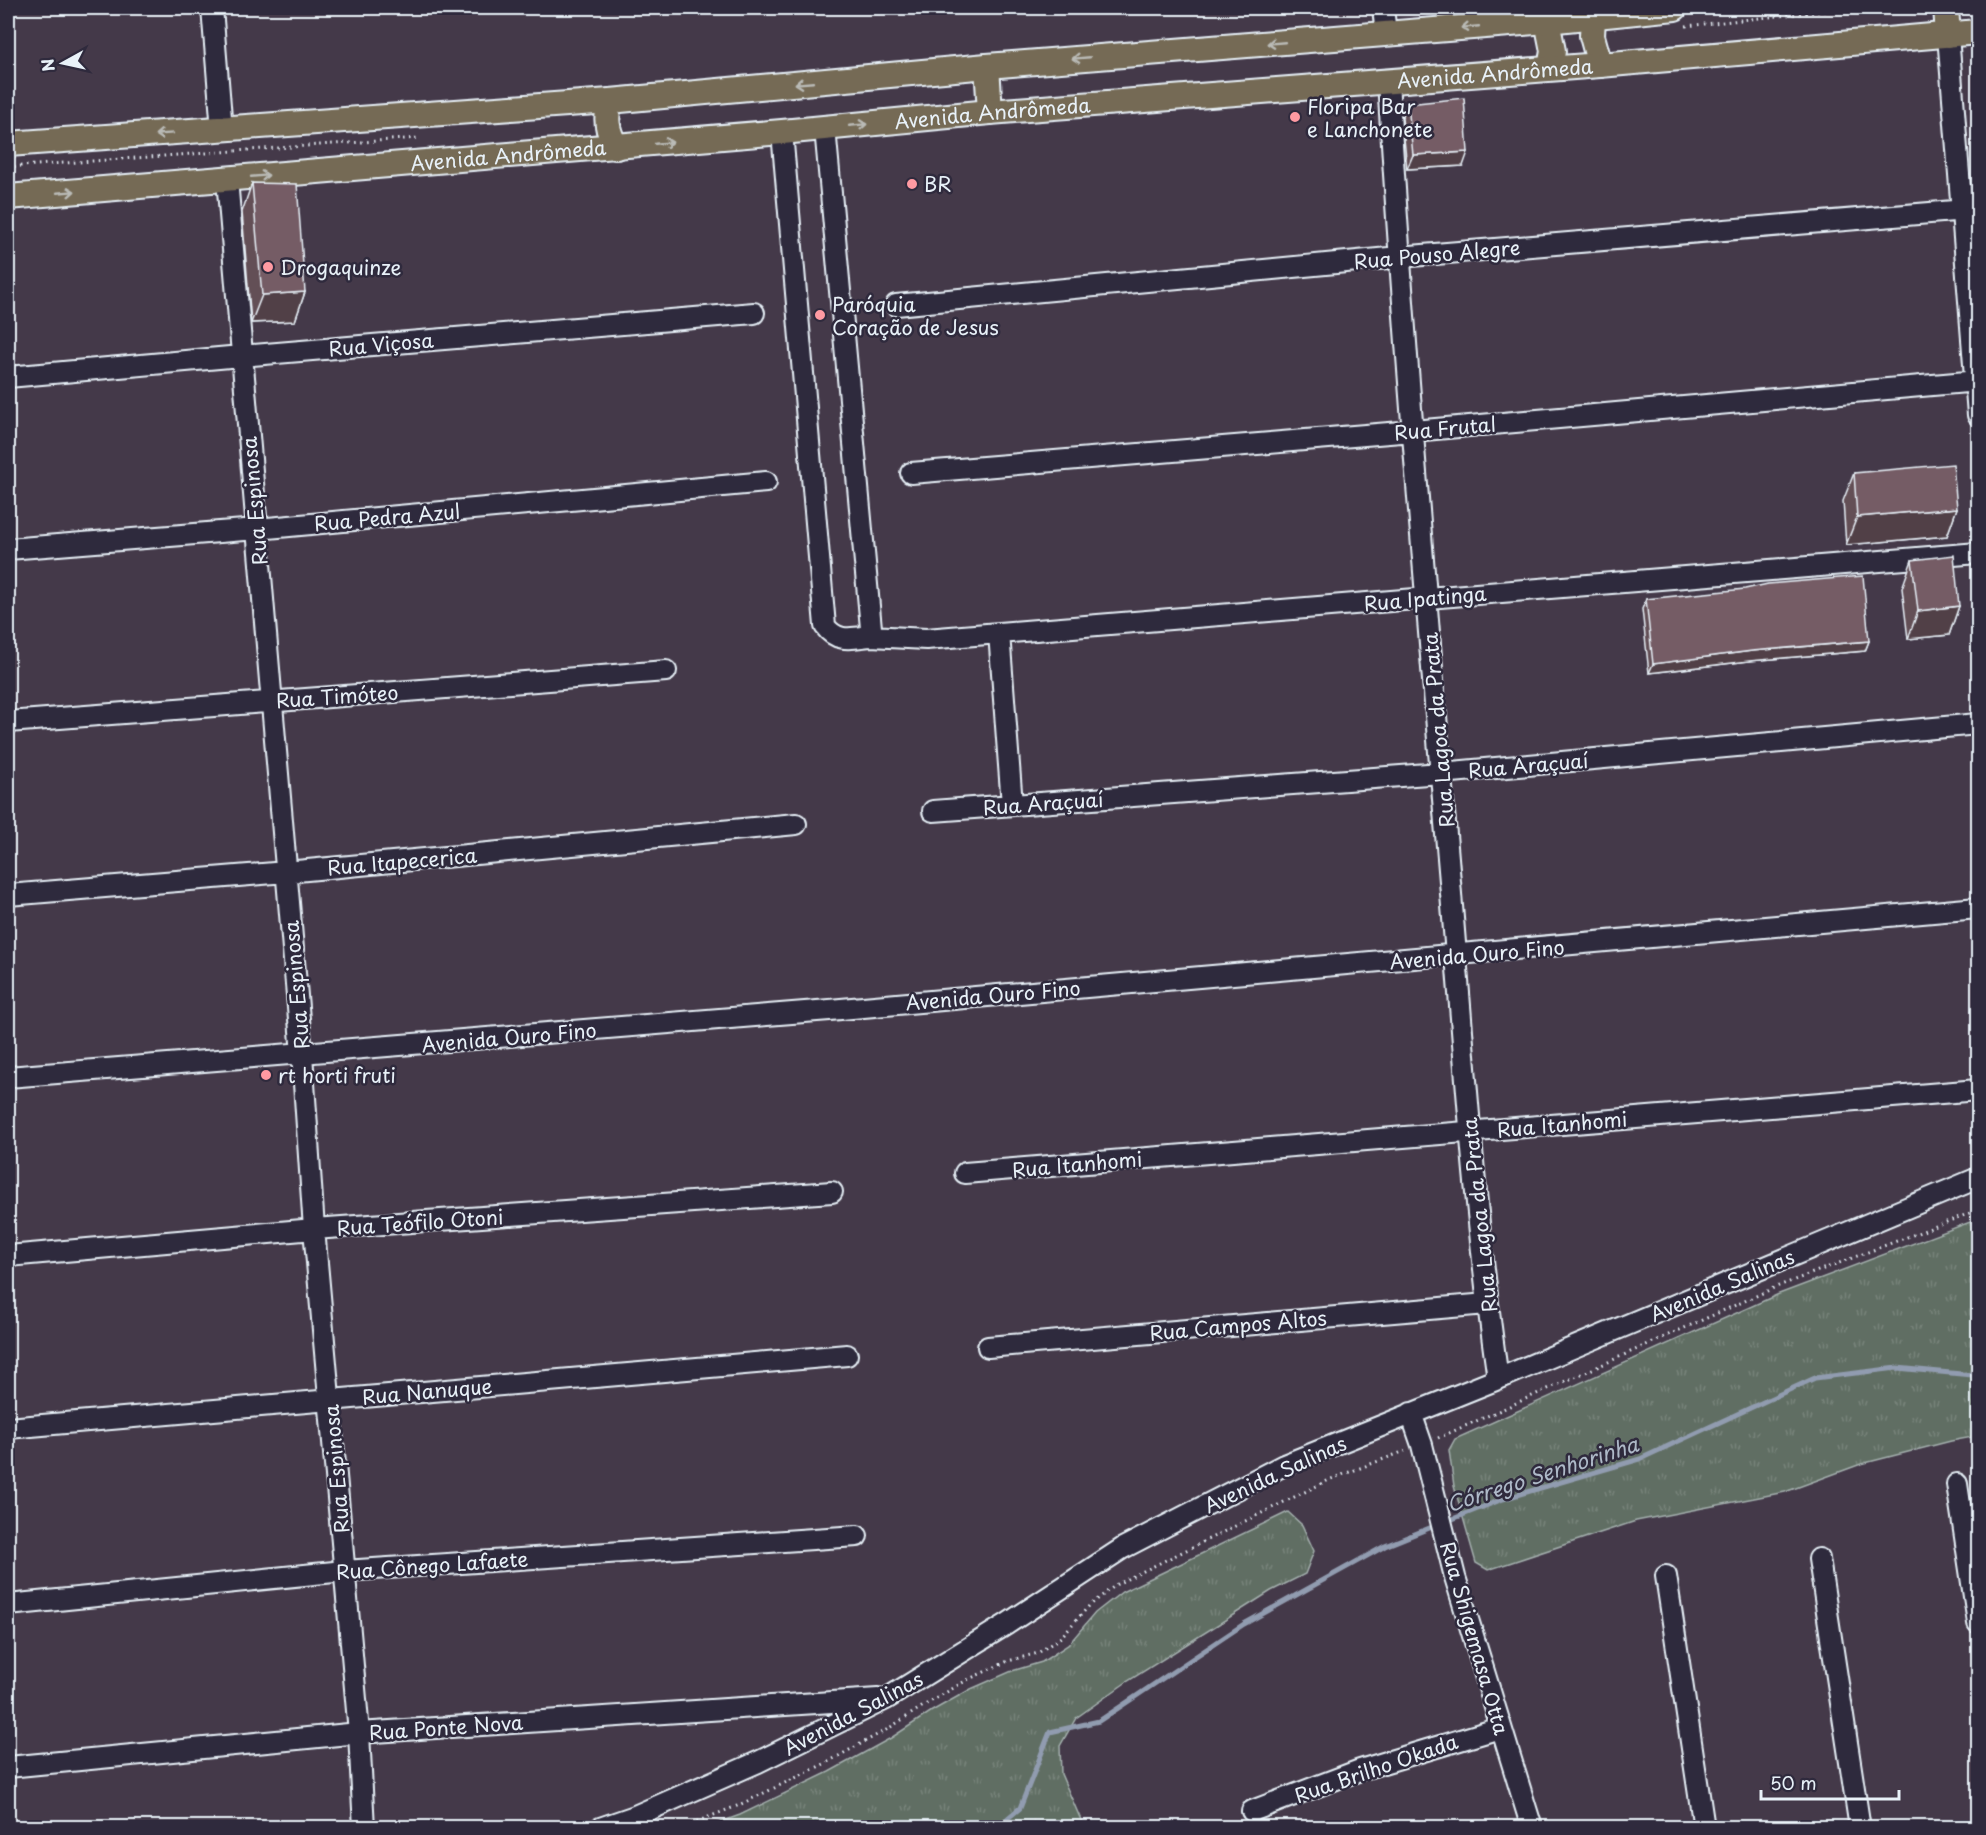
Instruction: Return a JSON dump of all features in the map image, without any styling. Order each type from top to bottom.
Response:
[{"type":"main road","points":[[8,144],[610,101],[987,66],[1547,21],[1675,8]]},
{"type":"main road","points":[[1946,8],[1948,35]]},
{"type":"main road","points":[[1593,15],[1592,36],[1600,65]]},
{"type":"main road","points":[[1547,21],[1553,51],[1550,68]]},
{"type":"main road","name":"Avenida Andrômeda","points":[[8,197],[616,147],[990,112],[1600,65],[1978,32]]},
{"type":"main road","points":[[987,66],[990,112]]},
{"type":"main road","points":[[610,101],[607,123],[616,147]]},
{"type":"street","points":[[212,8],[222,130]]},
{"type":"street","points":[[1383,8],[1386,34]]},
{"type":"street","points":[[1948,35],[1970,210],[1978,415]]},
{"type":"street","name":"Rua Lagoa da Prata","points":[[1388,81],[1399,257],[1471,1131],[1487,1304],[1498,1379]]},
{"type":"street","points":[[825,128],[871,636]]},
{"type":"street","name":"Rua Ipatinga","points":[[782,132],[825,626],[831,634],[839,638],[871,636],[926,639],[1978,553]]},
{"type":"street","name":"Rua Espinosa","points":[[227,179],[302,1054],[314,1229],[359,1733],[364,1827]]},
{"type":"street","name":"Rua Pouso Alegre","points":[[896,305],[1399,257],[1970,210]]},
{"type":"street","name":"Rua Viçosa","points":[[8,377],[754,313]]},
{"type":"street","name":"Rua Frutal","points":[[911,473],[1977,381]]},
{"type":"street","name":"Rua Pedra Azul","points":[[8,549],[256,529],[766,482]]},
{"type":"street","points":[[999,633],[1012,806]]},
{"type":"street","name":"Rua Timóteo","points":[[8,722],[666,671]]},
{"type":"street","name":"Rua Araçuaí","points":[[933,812],[1441,772],[1978,724]]},
{"type":"street","name":"Rua Itapecerica","points":[[8,895],[286,872],[796,824]]},
{"type":"street","name":"Avenida Ouro Fino","points":[[8,1077],[1457,956],[1978,909]]},
{"type":"street","name":"Rua Itanhomi","points":[[966,1173],[1978,1090]]},
{"type":"street","name":"Avenida Salinas","points":[[600,1827],[636,1816],[758,1762],[886,1699],[1123,1548],[1284,1465],[1498,1379],[1978,1178]]},
{"type":"street","name":"Rua Teófilo Otoni","points":[[8,1256],[314,1229],[832,1192]]},
{"type":"street","name":"Rua Campos Altos","points":[[988,1347],[1487,1304]]},
{"type":"street","name":"Rua Nanuque","points":[[8,1428],[847,1355]]},
{"type":"street","name":"Rua Shigemasa Otta","points":[[1411,1413],[1422,1445],[1455,1577],[1532,1827]]},
{"type":"street","points":[[1957,1484],[1978,1623]]},
{"type":"street","name":"Rua Cônego Lafaete","points":[[8,1605],[344,1570],[858,1536]]},
{"type":"street","points":[[1819,1559],[1860,1827]]},
{"type":"street","points":[[1666,1576],[1704,1827]]},
{"type":"street","name":"Rua Ponte Nova","points":[[8,1767],[359,1733],[886,1699]]},
{"type":"street","name":"Rua Brilho Okada","points":[[1252,1811],[1360,1770],[1500,1728]]},
{"type":"path","points":[[222,130],[227,179]]},
{"type":"path","points":[[680,1827],[737,1806],[824,1764],[886,1730],[967,1680],[1008,1661],[1038,1653],[1061,1637],[1089,1606],[1117,1584],[1331,1479],[1422,1445],[1776,1287],[1978,1210]]},
{"type":"green space","points":[[1978,1219],[1978,1436],[1861,1464],[1785,1492],[1636,1521],[1488,1570],[1476,1563],[1454,1486],[1449,1450],[1455,1439],[1779,1294]]},
{"type":"green space","points":[[1288,1512],[1302,1525],[1314,1551],[1305,1574],[1271,1591],[1128,1681],[1076,1718],[1060,1746],[1061,1774],[1084,1827],[707,1827],[740,1815],[829,1772],[891,1738],[971,1689],[1012,1671],[1042,1662],[1068,1645],[1095,1613],[1122,1592]]},
{"type":"building","points":[[1464,98],[1468,152],[1413,155],[1408,104]]},
{"type":"building","points":[[252,183],[297,184],[305,292],[262,295]]},
{"type":"building","points":[[1953,464],[1957,508],[1857,517],[1854,473]]},
{"type":"building","points":[[1954,555],[1959,606],[1918,611],[1912,560]]},
{"type":"building","points":[[1863,576],[1869,641],[1752,651],[1653,664],[1646,599],[1745,589],[1768,584]]},
{"type":"waterway","name":"Córrego Senhorinha","points":[[1445,1522],[1503,1499],[1640,1459],[1815,1378],[1897,1368],[1972,1375],[1978,1372]]},
{"type":"waterway","name":"Córrego Senhorinha","points":[[996,1828],[1020,1808],[1050,1732],[1099,1721],[1244,1624],[1385,1546],[1437,1525]]},
{"type":"place","name":"Floripa Bar e Lanchonete","points":[[1295,117]]},
{"type":"place","name":"BR","points":[[912,184]]},
{"type":"place","name":"Drogaquinze","points":[[268,267]]},
{"type":"place","name":"Paróquia Coração de Jesus","points":[[820,315]]},
{"type":"place","name":"rt horti fruti","points":[[266,1075]]}]
